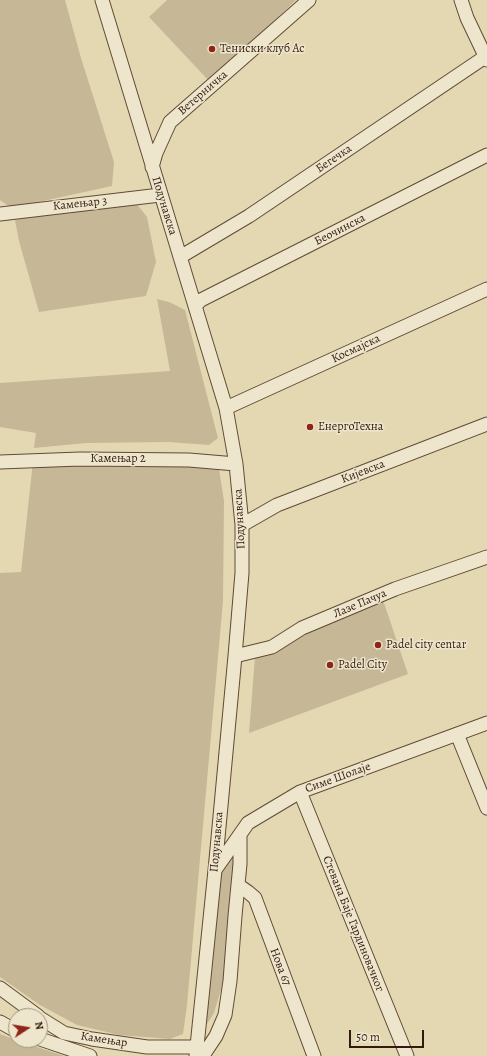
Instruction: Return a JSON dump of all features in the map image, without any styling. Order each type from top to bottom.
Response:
[{"type":"street","name":"Подунавска","points":[[102,0],[160,195],[226,408],[236,464],[242,524],[242,573],[235,656],[197,1053]]},
{"type":"street","name":"Ветерничка","points":[[152,168],[156,153],[170,122],[309,0]]},
{"type":"street","points":[[461,0],[467,18],[486,58]]},
{"type":"street","name":"Бегечка","points":[[180,257],[249,216],[486,58]]},
{"type":"street","name":"Беочинска","points":[[195,306],[201,300],[487,155]]},
{"type":"street","name":"Камењар 3","points":[[0,214],[160,195]]},
{"type":"street","name":"Космајска","points":[[226,408],[487,289]]},
{"type":"street","name":"Кијевска","points":[[242,524],[277,505],[487,424]]},
{"type":"street","name":"Камењар 2","points":[[0,462],[80,459],[189,460],[236,464]]},
{"type":"street","name":"Лазе Пачуа","points":[[235,656],[272,647],[302,628],[395,589],[487,557]]},
{"type":"street","name":"Симе Шолаје","points":[[215,870],[248,823],[300,792],[487,723]]},
{"type":"street","points":[[457,734],[487,808]]},
{"type":"street","name":"Стевана Баје Гардиновачког","points":[[300,792],[407,1056]]},
{"type":"street","points":[[197,1053],[204,1054],[216,1036],[225,1015],[230,981],[240,864],[240,836]]},
{"type":"street","name":"Нова 67","points":[[238,885],[255,898],[314,1056]]},
{"type":"street","name":"Камењар","points":[[0,988],[27,1008]]},
{"type":"street","name":"Камењар","points":[[48,1023],[64,1033],[92,1039],[197,1053]]},
{"type":"street","points":[[48,1042],[90,1056]]},
{"type":"shaded area","points":[[0,0],[65,0],[81,58],[114,162],[112,186],[11,208],[0,200]]},
{"type":"shaded area","name":"Тениски клуб Ас","points":[[167,0],[296,0],[210,82],[149,17]]},
{"type":"shaded area","points":[[129,194],[147,217],[156,262],[146,296],[39,312],[19,241],[15,220]]},
{"type":"shaded area","points":[[157,299],[169,302],[185,310],[218,438],[209,445],[168,442],[86,443],[34,448],[36,433],[0,427],[0,383],[170,371]]},
{"type":"shaded area","points":[[33,461],[175,462],[219,469],[224,501],[223,601],[187,1005],[183,1034],[170,1039],[119,1035],[77,1025],[40,1005],[0,977],[0,573],[21,572]]},
{"type":"shaded area","name":"Padel City","points":[[383,600],[408,674],[249,733],[255,656],[305,632]]},
{"type":"shaded area","points":[[237,844],[227,958],[222,986],[214,1013],[202,1032],[221,864]]},
{"type":"shaded area","points":[[0,1034],[8,1037],[8,1048],[40,1048],[64,1056],[0,1056]]},
{"type":"place","name":"Тениски клуб Ас","points":[[212,49]]},
{"type":"place","name":"ЕнергоТехна","points":[[310,427]]},
{"type":"place","name":"Padel city centar","points":[[378,645]]},
{"type":"place","name":"Padel City","points":[[330,665]]}]
